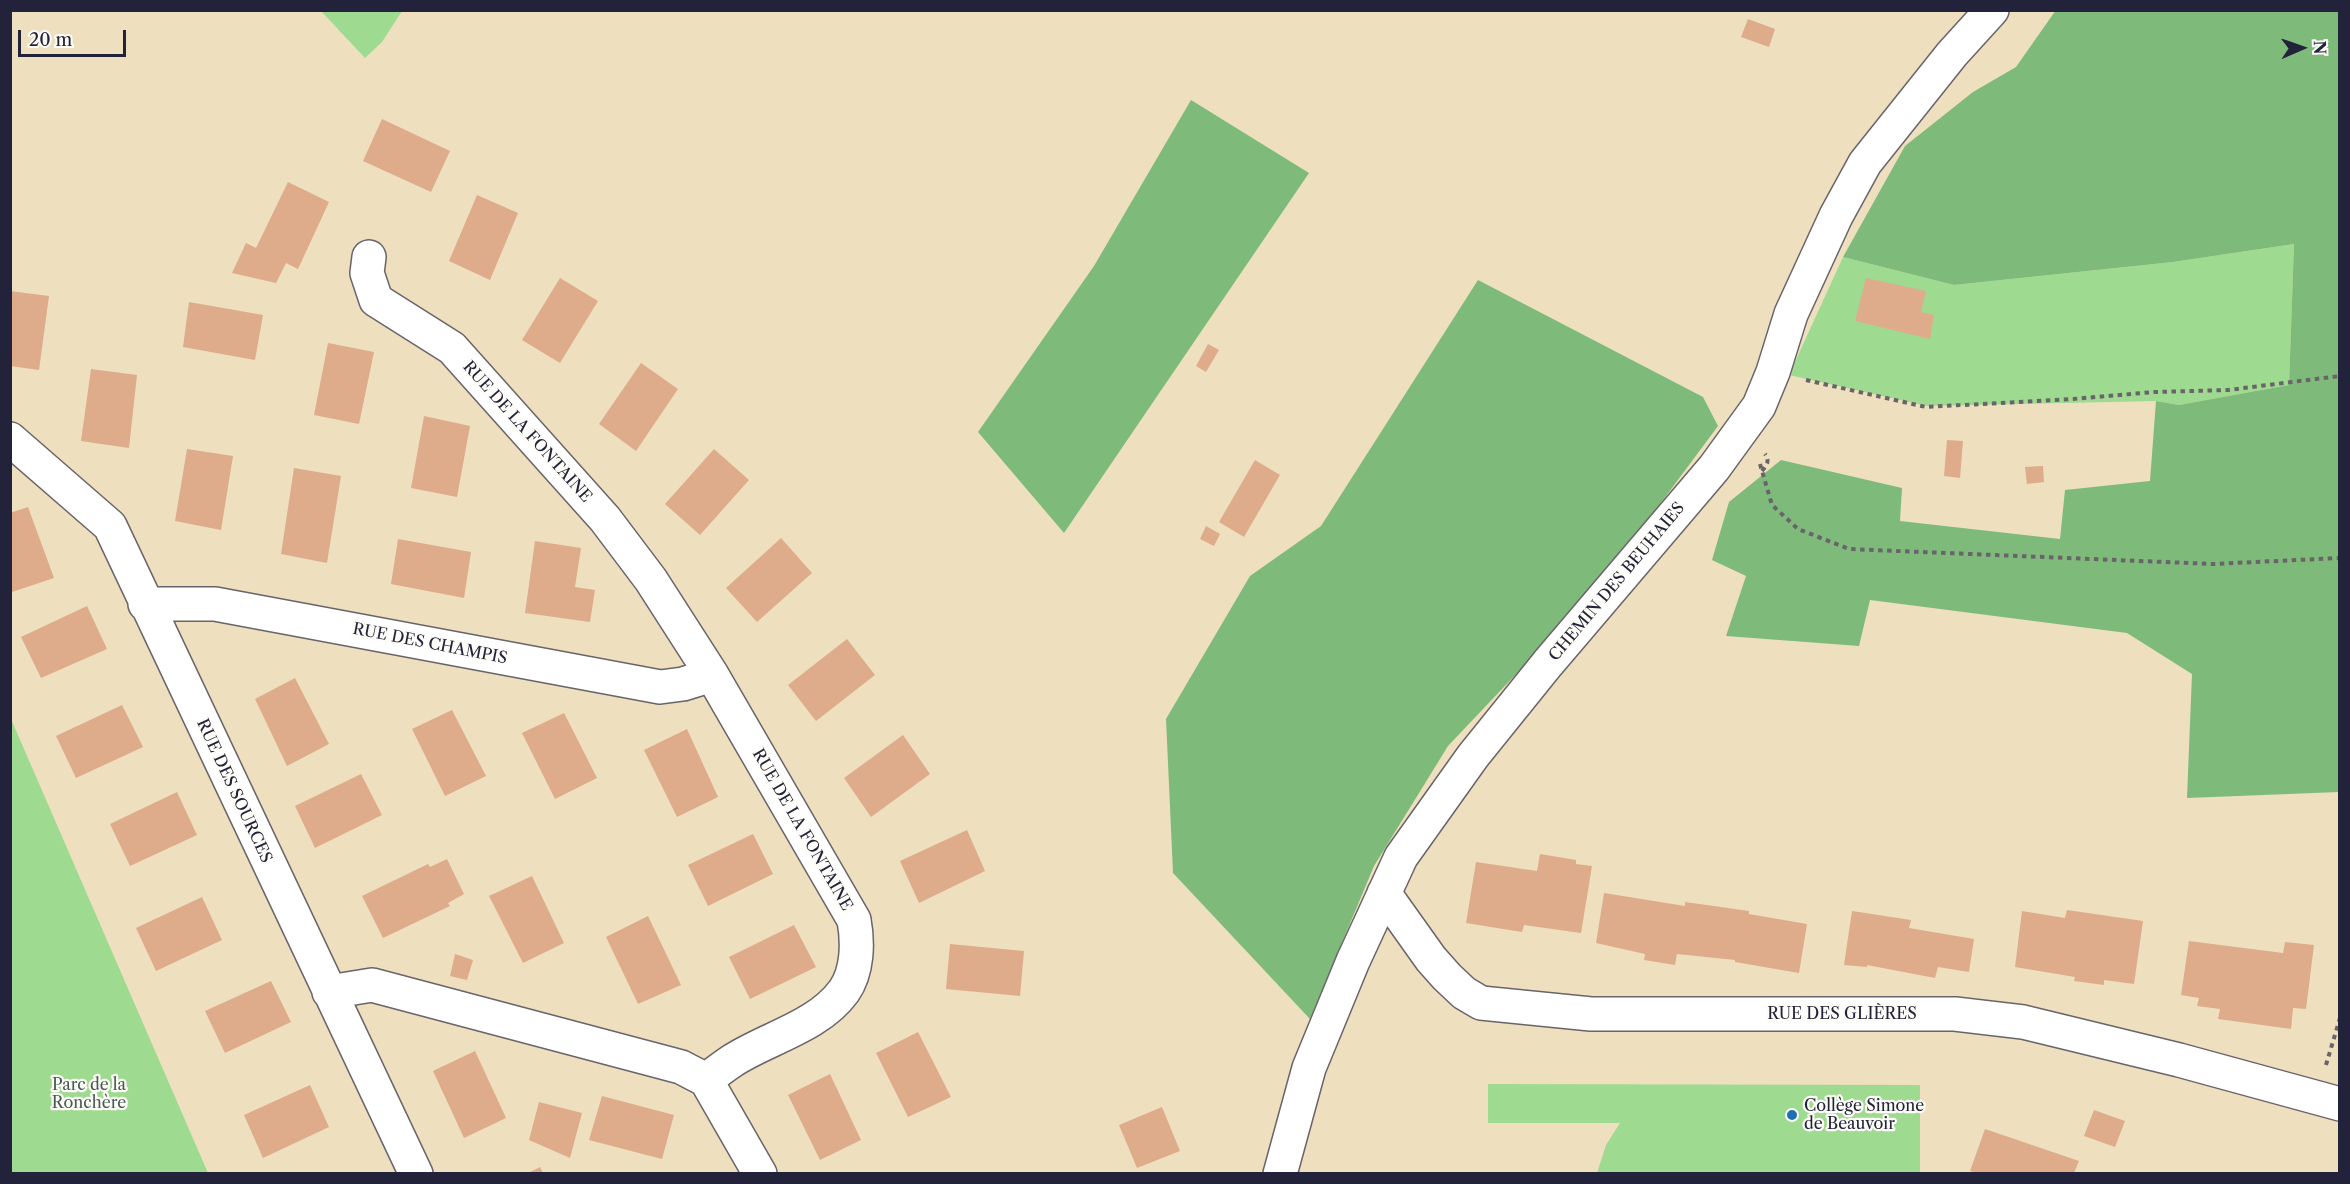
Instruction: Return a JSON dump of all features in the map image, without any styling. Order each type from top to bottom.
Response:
[{"type":"street","name":"CHEMIN DES BEUHAIES","points":[[1280,1173],[1309,1068],[1353,961],[1401,857],[1473,756],[1548,663],[1714,468],[1759,406],[1773,372],[1791,315],[1836,216],[1865,163],[1952,54],[1992,10]]},
{"type":"street","name":"RUE DE LA FONTAINE","points":[[369,257],[367,273],[376,300],[452,348],[605,519],[651,580],[712,675],[854,920],[857,939],[855,960],[845,989],[831,1005],[808,1021],[732,1061],[706,1080]]},
{"type":"street","name":"RUE DES SOURCES","points":[[10,439],[110,526],[416,1173]]},
{"type":"street","name":"RUE DES CHAMPIS","points":[[145,604],[215,604],[660,687],[683,684],[712,675]]},
{"type":"street","name":"RUE DES GLIÈRES","points":[[1384,893],[1447,977],[1464,993],[1481,1003],[1591,1014],[1955,1014],[2023,1022],[2180,1060],[2328,1101]]},
{"type":"street","points":[[329,992],[372,985],[681,1067],[706,1080],[760,1173]]},
{"type":"path","points":[[1773,372],[1926,407],[2154,392],[2228,390],[2340,376]]},
{"type":"path","points":[[1762,472],[1772,505],[1798,529],[1849,549],[2213,564],[2340,558]]},
{"type":"path","points":[[2328,1101],[2340,1018]]},
{"type":"green space","points":[[2056,10],[2339,11],[2339,792],[2187,798],[2192,674],[2127,633],[1870,600],[1859,646],[1726,636],[1746,576],[1712,560],[1729,502],[1781,460],[1902,488],[1900,521],[2060,539],[2065,490],[2150,481],[2156,401],[2179,405],[2289,385],[2294,244],[2173,262],[1954,285],[1843,257],[1905,146],[1973,92],[2016,67]]},
{"type":"green space","points":[[321,11],[402,11],[382,42],[365,58]]},
{"type":"green space","points":[[1191,100],[1309,173],[1064,533],[978,432],[1094,266]]},
{"type":"green space","points":[[2294,244],[2289,385],[2179,405],[2156,401],[1927,406],[1789,375],[1843,257],[1954,285],[2173,262]]},
{"type":"green space","points":[[1478,280],[1703,397],[1718,426],[1643,527],[1556,632],[1448,746],[1374,866],[1310,1019],[1173,873],[1166,719],[1250,576],[1321,526]]},
{"type":"green space","name":"Parc de la Ronchère","points":[[11,719],[208,1173],[11,1173]]},
{"type":"green space","points":[[1488,1084],[1920,1085],[1920,1173],[1597,1173],[1606,1145],[1620,1123],[1488,1123]]},
{"type":"building","points":[[1748,19],[1775,29],[1769,47],[1741,37]]},
{"type":"building","points":[[382,119],[450,151],[431,192],[363,161]]},
{"type":"building","points":[[288,182],[329,202],[298,269],[286,263],[276,283],[232,273],[246,243],[256,248]]},
{"type":"building","points":[[477,195],[518,213],[490,280],[449,261]]},
{"type":"building","points":[[560,278],[598,301],[560,363],[522,340]]},
{"type":"building","points":[[1866,278],[1926,291],[1921,312],[1934,315],[1930,339],[1855,321]]},
{"type":"building","points":[[10,291],[49,296],[39,370],[10,366]]},
{"type":"building","points":[[189,302],[263,315],[255,360],[183,347]]},
{"type":"building","points":[[328,343],[374,352],[359,424],[314,415]]},
{"type":"building","points":[[1208,344],[1219,350],[1206,372],[1196,366]]},
{"type":"building","points":[[641,363],[678,389],[636,451],[599,424]]},
{"type":"building","points":[[91,369],[137,375],[129,448],[81,441]]},
{"type":"building","points":[[424,416],[470,426],[457,497],[411,488]]},
{"type":"building","points":[[1947,440],[1963,441],[1960,478],[1944,476]]},
{"type":"building","points":[[187,449],[233,456],[221,530],[175,521]]},
{"type":"building","points":[[714,449],[749,480],[700,535],[665,504]]},
{"type":"building","points":[[1255,460],[1280,475],[1244,537],[1219,522]]},
{"type":"building","points":[[2043,466],[2044,482],[2027,484],[2025,467]]},
{"type":"building","points":[[294,468],[341,476],[327,563],[281,554]]},
{"type":"building","points":[[28,507],[54,578],[12,592],[10,513]]},
{"type":"building","points":[[1206,526],[1220,534],[1214,546],[1200,539]]},
{"type":"building","points":[[781,538],[812,573],[757,622],[726,588]]},
{"type":"building","points":[[398,539],[471,552],[464,598],[391,584]]},
{"type":"building","points":[[535,541],[581,548],[575,587],[595,590],[590,622],[525,613]]},
{"type":"building","points":[[87,606],[107,649],[41,678],[21,637]]},
{"type":"building","points":[[847,639],[875,675],[816,721],[788,685]]},
{"type":"building","points":[[295,678],[329,744],[287,766],[255,699]]},
{"type":"building","points":[[122,705],[143,747],[76,778],[56,736]]},
{"type":"building","points":[[452,710],[486,776],[445,796],[412,729]]},
{"type":"building","points":[[564,713],[597,778],[555,799],[522,733]]},
{"type":"building","points":[[687,729],[718,797],[677,817],[644,750]]},
{"type":"building","points":[[903,735],[930,774],[871,817],[844,778]]},
{"type":"building","points":[[361,774],[382,815],[315,848],[295,806]]},
{"type":"building","points":[[177,792],[197,835],[130,866],[110,824]]},
{"type":"building","points":[[967,830],[985,871],[919,903],[900,861]]},
{"type":"building","points":[[753,834],[773,874],[708,906],[688,865]]},
{"type":"building","points":[[1540,854],[1576,860],[1576,864],[1592,866],[1581,933],[1524,925],[1522,932],[1466,923],[1476,862],[1537,871]]},
{"type":"building","points":[[447,859],[464,894],[448,903],[450,906],[383,938],[362,896],[428,864],[430,867]]},
{"type":"building","points":[[532,876],[564,943],[523,963],[489,896]]},
{"type":"building","points":[[1604,893],[1685,906],[1685,902],[1749,911],[1749,914],[1807,924],[1799,973],[1735,962],[1735,960],[1677,954],[1675,965],[1644,960],[1645,954],[1596,943]]},
{"type":"building","points":[[202,897],[222,940],[156,971],[136,928]]},
{"type":"building","points":[[2067,910],[2143,921],[2134,984],[2104,980],[2104,985],[2074,981],[2075,977],[2015,967],[2022,911],[2065,918]]},
{"type":"building","points":[[1852,911],[1911,920],[1909,928],[1974,939],[1969,972],[1938,967],[1935,978],[1867,965],[1867,967],[1844,965]]},
{"type":"building","points":[[648,916],[681,985],[638,1004],[606,937]]},
{"type":"building","points":[[794,925],[816,967],[750,999],[729,957]]},
{"type":"building","points":[[2189,941],[2283,953],[2285,942],[2314,945],[2306,1009],[2293,1008],[2291,1029],[2218,1019],[2220,1009],[2197,1006],[2199,998],[2181,995]]},
{"type":"building","points":[[950,944],[1024,951],[1020,996],[946,989]]},
{"type":"building","points":[[455,954],[473,960],[467,980],[450,976]]},
{"type":"building","points":[[271,981],[291,1022],[225,1053],[205,1011]]},
{"type":"building","points":[[918,1032],[951,1097],[908,1117],[876,1053]]},
{"type":"building","points":[[475,1051],[506,1118],[464,1138],[433,1071]]},
{"type":"building","points":[[830,1074],[861,1140],[820,1160],[788,1095]]},
{"type":"building","points":[[310,1085],[329,1127],[263,1158],[244,1115]]},
{"type":"building","points":[[602,1096],[674,1115],[662,1159],[589,1140]]},
{"type":"building","points":[[539,1102],[582,1113],[570,1158],[529,1140]]},
{"type":"building","points":[[1162,1107],[1180,1151],[1137,1168],[1119,1125]]},
{"type":"building","points":[[2094,1110],[2125,1121],[2115,1147],[2084,1136]]},
{"type":"building","points":[[1985,1129],[2079,1161],[2074,1173],[1978,1173],[1970,1171]]},
{"type":"building","points":[[540,1167],[543,1173],[528,1173]]},
{"type":"place","name":"Collège Simone de Beauvoir","points":[[1792,1115]]}]
